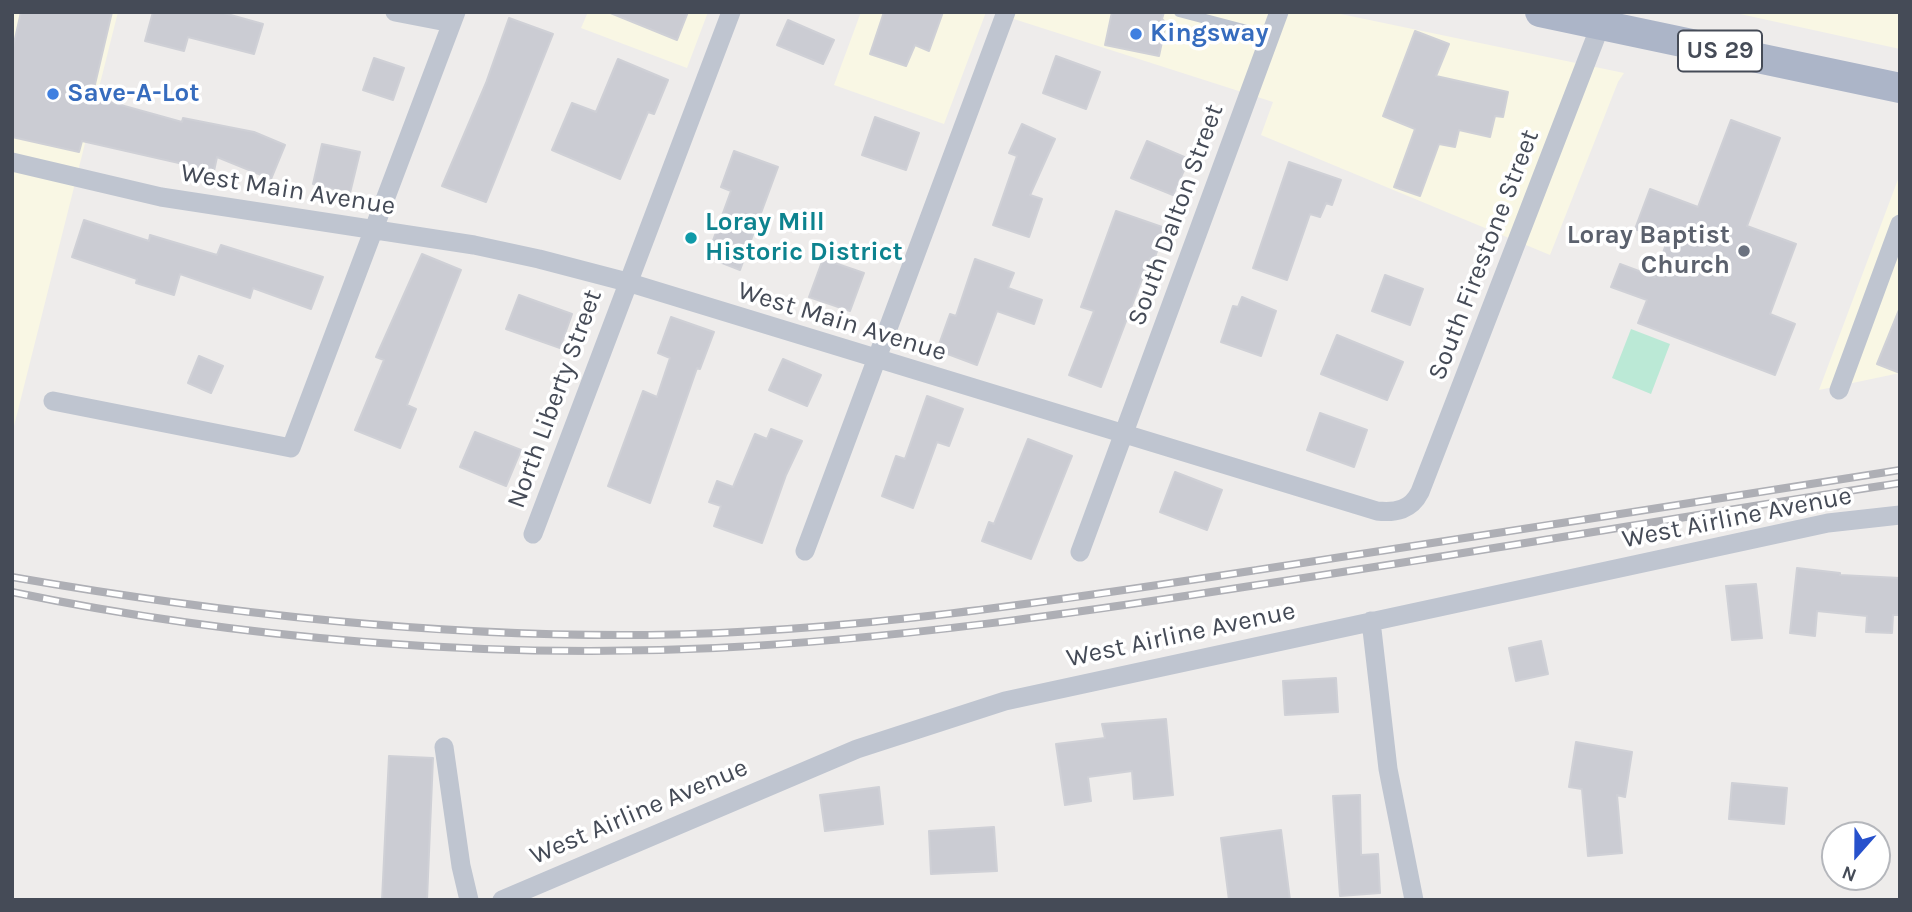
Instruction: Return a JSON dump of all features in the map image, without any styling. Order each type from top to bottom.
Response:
[{"type":"main road","name":"US 29","points":[[1540,12],[1603,19],[1900,88]]},
{"type":"street","points":[[52,401],[291,448],[454,18],[396,12]]},
{"type":"street","name":"North Liberty Street","points":[[533,534],[731,12]]},
{"type":"street","points":[[805,551],[1006,12]]},
{"type":"street","name":"South Dalton Street","points":[[1080,552],[1279,12]]},
{"type":"street","name":"South Firestone Street","points":[[1402,510],[1411,505],[1420,492],[1603,19]]},
{"type":"street","name":"West Main Avenue","points":[[12,162],[161,197],[474,245],[627,282],[1122,436],[1377,512],[1402,510]]},
{"type":"street","points":[[1839,390],[1900,224]]},
{"type":"street","name":"West Airline Avenue","points":[[502,900],[857,749],[1005,701],[1828,523],[1900,515]]},
{"type":"street","points":[[1371,621],[1388,769],[1414,900]]},
{"type":"street","points":[[444,747],[461,866],[469,900]]},
{"type":"lane","points":[[1179,12],[1218,17],[1270,36]]},
{"type":"shaded area","points":[[12,12],[118,12],[12,434]]},
{"type":"shaded area","points":[[588,12],[708,12],[687,68],[581,28]]},
{"type":"shaded area","points":[[861,12],[986,12],[944,124],[834,85]]},
{"type":"shaded area","points":[[992,12],[1331,12],[1624,73],[1618,82],[1550,255],[1261,135],[1273,102]]},
{"type":"shaded area","points":[[1731,12],[1900,12],[1900,49]]},
{"type":"shaded area","points":[[1900,174],[1900,373],[1819,390]]},
{"type":"green space","points":[[1631,329],[1670,344],[1651,394],[1612,378]]},
{"type":"building","points":[[21,12],[112,12],[92,97],[182,122],[183,118],[254,132],[285,145],[271,179],[217,157],[214,171],[82,141],[79,152],[12,137],[12,52]]},
{"type":"building","points":[[153,12],[220,12],[263,24],[254,54],[188,37],[184,51],[145,41]]},
{"type":"building","points":[[608,12],[688,12],[677,40]]},
{"type":"building","points":[[884,12],[943,12],[929,51],[915,45],[906,66],[870,54]]},
{"type":"building","name":"Kingsway","points":[[1112,12],[1164,12],[1162,19],[1166,23],[1159,56],[1105,45]]},
{"type":"building","points":[[509,18],[553,34],[486,202],[442,186],[486,83]]},
{"type":"building","points":[[788,20],[834,40],[823,64],[777,45]]},
{"type":"building","points":[[1415,31],[1449,44],[1436,76],[1508,92],[1503,117],[1495,116],[1490,137],[1459,130],[1455,147],[1439,144],[1420,196],[1394,187],[1415,129],[1383,116]]},
{"type":"building","points":[[1056,56],[1100,72],[1086,109],[1043,93]]},
{"type":"building","points":[[374,58],[404,68],[393,100],[363,90]]},
{"type":"building","points":[[618,59],[668,80],[654,114],[648,112],[620,179],[552,150],[572,103],[596,112]]},
{"type":"building","points":[[875,117],[919,133],[906,170],[862,155]]},
{"type":"building","name":"Loray Baptist Church","points":[[1731,120],[1780,138],[1747,226],[1796,244],[1770,314],[1795,324],[1775,375],[1638,323],[1647,300],[1611,287],[1620,264],[1655,277],[1667,241],[1635,229],[1650,189],[1698,207]]},
{"type":"building","points":[[1022,124],[1055,139],[1030,195],[1042,199],[1029,237],[993,225],[1017,156],[1009,153]]},
{"type":"building","points":[[1147,141],[1189,159],[1173,195],[1131,178]]},
{"type":"building","points":[[322,144],[360,152],[350,193],[313,184]]},
{"type":"building","points":[[734,151],[778,167],[740,270],[707,257],[731,191],[721,187]]},
{"type":"building","points":[[1289,162],[1341,180],[1332,205],[1326,203],[1320,217],[1310,214],[1287,280],[1253,268]]},
{"type":"building","points":[[1116,211],[1165,228],[1154,260],[1150,258],[1101,387],[1069,375],[1094,311],[1081,307]]},
{"type":"building","points":[[84,220],[149,241],[150,235],[217,255],[221,245],[323,277],[311,309],[253,288],[250,298],[180,274],[174,295],[72,257]]},
{"type":"building","points":[[422,254],[461,270],[407,405],[416,409],[400,448],[355,430],[384,360],[376,357]]},
{"type":"building","points":[[823,259],[864,273],[850,311],[809,297]]},
{"type":"building","points":[[975,259],[1014,273],[1008,288],[1042,300],[1034,324],[997,311],[977,365],[937,350],[950,314],[956,316]]},
{"type":"building","points":[[1385,275],[1423,289],[1410,325],[1372,311]]},
{"type":"building","points":[[519,295],[572,314],[560,348],[506,329]]},
{"type":"building","points":[[1242,297],[1276,311],[1261,356],[1221,342],[1233,306],[1238,307]]},
{"type":"building","points":[[1900,311],[1900,373],[1877,364]]},
{"type":"building","points":[[671,317],[714,332],[700,369],[697,368],[650,503],[608,486],[643,391],[657,397],[670,358],[658,353]]},
{"type":"building","points":[[1337,335],[1403,362],[1387,400],[1321,374]]},
{"type":"building","points":[[199,356],[223,366],[211,393],[188,383]]},
{"type":"building","points":[[783,359],[821,375],[807,406],[769,390]]},
{"type":"building","points":[[927,396],[963,409],[949,446],[937,442],[913,508],[882,496],[896,456],[905,459]]},
{"type":"building","points":[[1320,413],[1367,430],[1354,467],[1307,450]]},
{"type":"building","points":[[771,429],[802,441],[786,475],[762,543],[714,526],[721,506],[709,502],[717,481],[733,487],[755,434],[767,439]]},
{"type":"building","points":[[475,432],[521,450],[506,486],[460,467]]},
{"type":"building","points":[[1028,439],[1072,456],[1031,559],[982,541],[989,522],[994,524]]},
{"type":"building","points":[[1175,472],[1222,490],[1207,530],[1160,512]]},
{"type":"building","points":[[1797,568],[1840,575],[1900,578],[1900,615],[1893,615],[1892,633],[1866,632],[1867,616],[1817,611],[1815,636],[1790,633]]},
{"type":"building","points":[[1756,584],[1762,638],[1732,640],[1726,586]]},
{"type":"building","points":[[1541,641],[1548,674],[1516,681],[1509,648]]},
{"type":"building","points":[[1336,678],[1338,712],[1285,715],[1283,681]]},
{"type":"building","points":[[1166,719],[1173,795],[1134,799],[1132,771],[1088,777],[1091,801],[1065,805],[1056,744],[1105,738],[1102,724]]},
{"type":"building","points":[[1576,742],[1632,752],[1625,797],[1617,795],[1622,853],[1588,856],[1582,789],[1569,787]]},
{"type":"building","points":[[389,756],[433,758],[427,900],[382,900]]},
{"type":"building","points":[[1732,783],[1787,788],[1784,824],[1729,819]]},
{"type":"building","points":[[879,787],[883,824],[825,831],[820,795]]},
{"type":"building","points":[[1360,795],[1361,855],[1378,854],[1380,893],[1340,896],[1333,796]]},
{"type":"building","points":[[994,827],[997,871],[931,874],[929,831]]},
{"type":"building","points":[[1281,830],[1290,900],[1229,900],[1221,838]]},
{"type":"railway","points":[[12,577],[170,602],[329,621],[569,635],[726,633],[878,621],[1106,593],[1900,470]]},
{"type":"railway","points":[[12,592],[185,622],[362,642],[541,650],[716,648],[852,638],[1055,615],[1338,573],[1900,483]]},
{"type":"place","name":"Kingsway","points":[[1136,34]]},
{"type":"place","name":"Save-A-Lot","points":[[53,94]]},
{"type":"place","name":"Loray Mill Historic District","points":[[691,238]]},
{"type":"place","name":"Loray Baptist Church","points":[[1744,251]]}]
